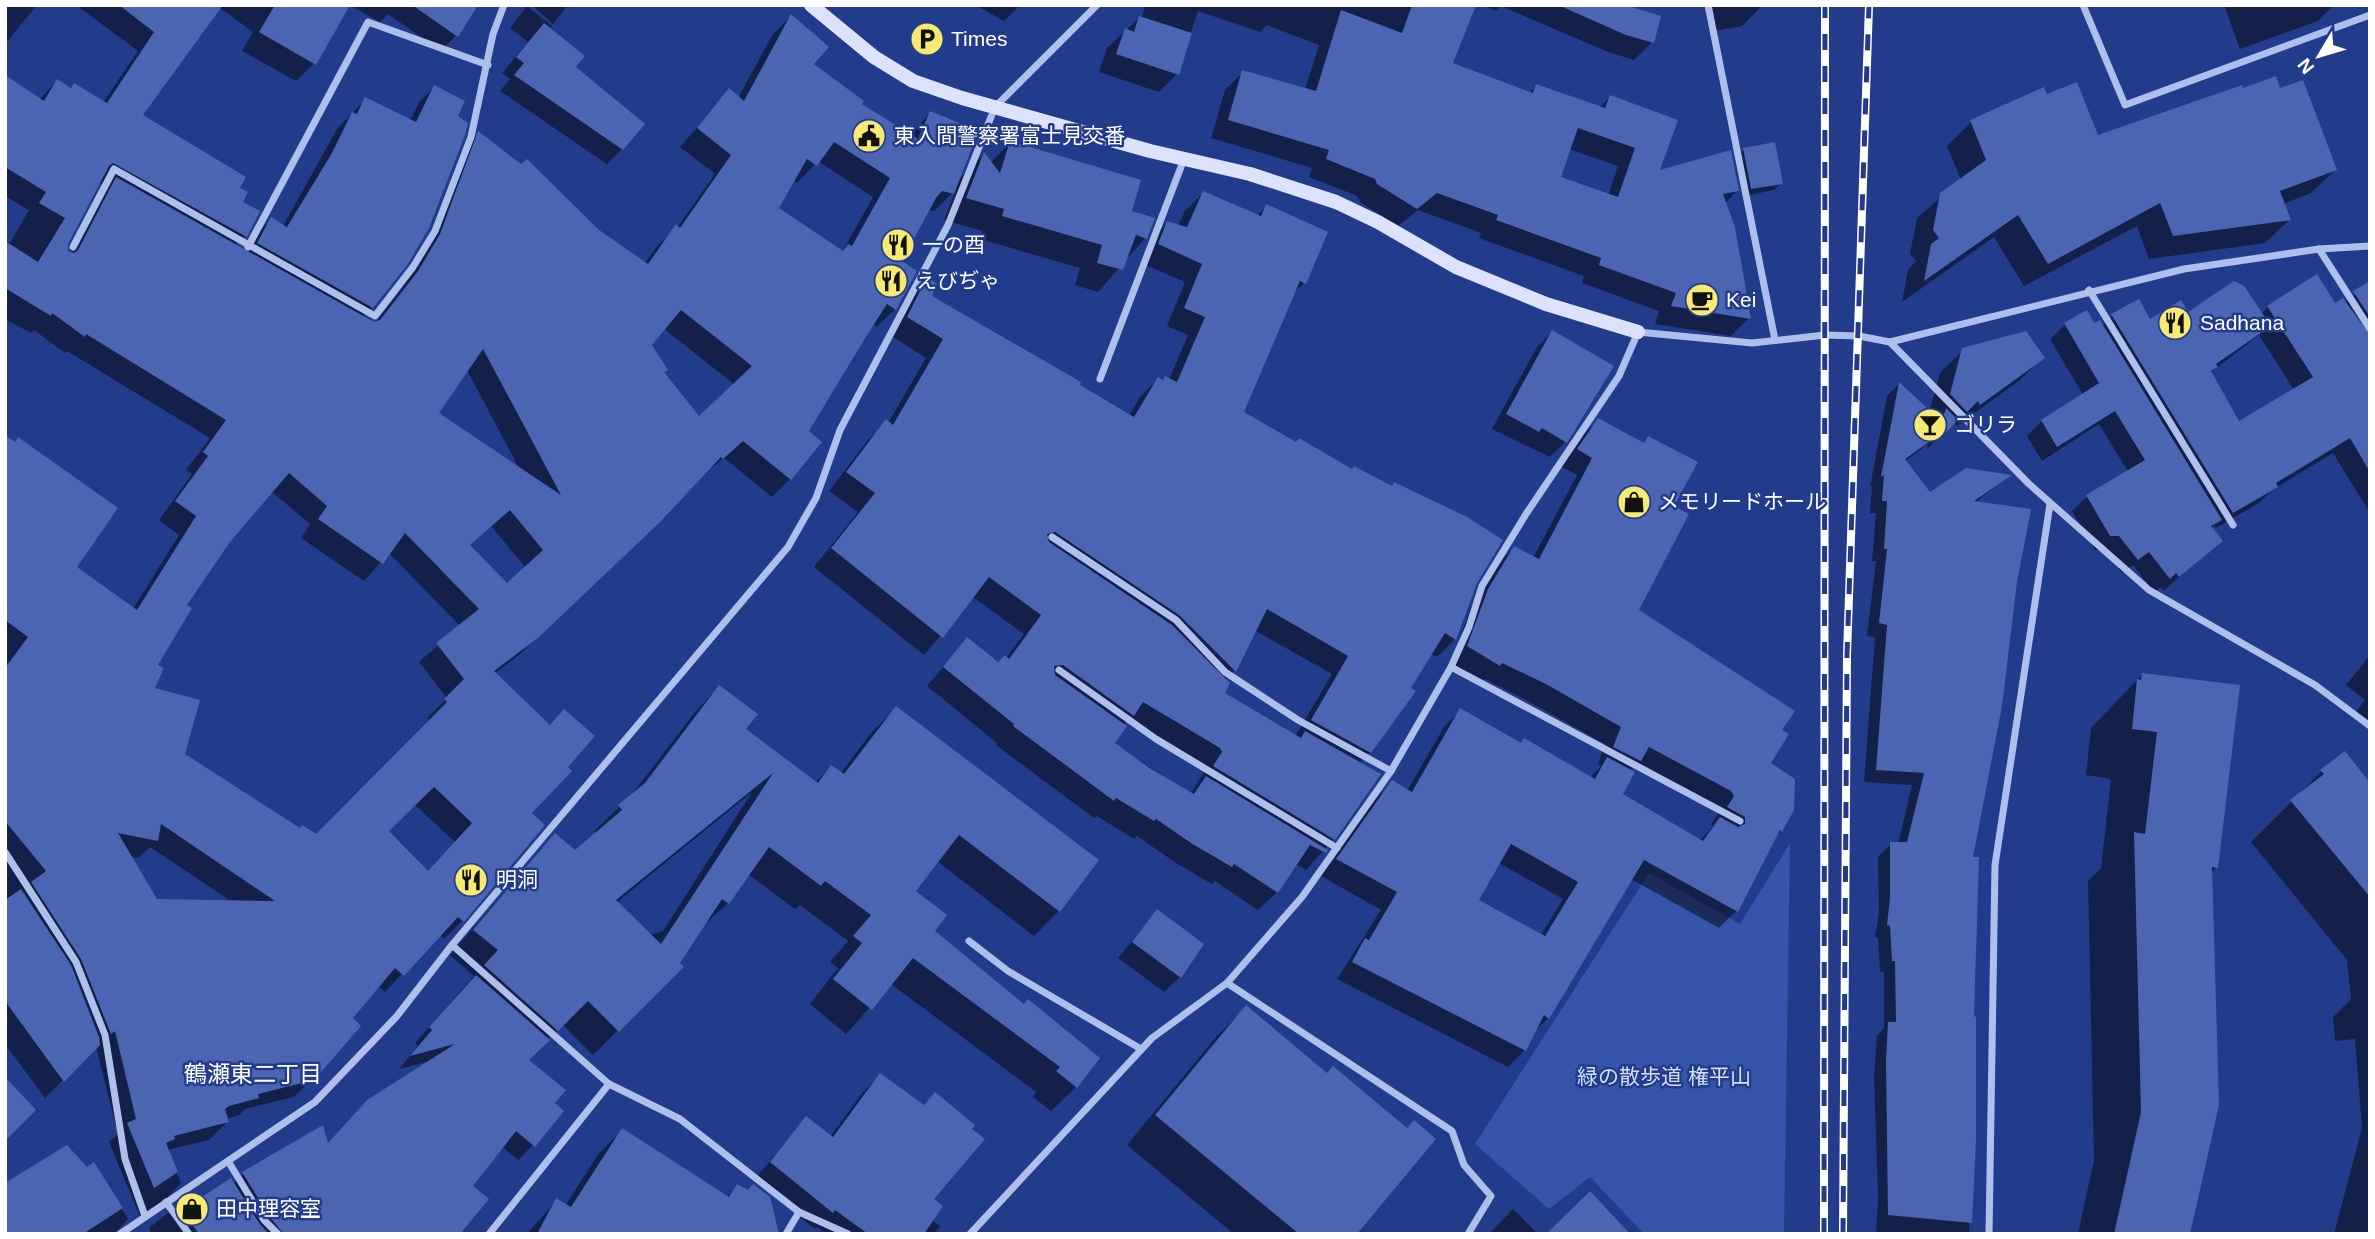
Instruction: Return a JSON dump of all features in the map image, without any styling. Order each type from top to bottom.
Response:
[{"type":"street","points":[[73,247],[114,169],[248,247],[375,316],[413,267],[435,231],[471,137],[493,34],[504,5]]},
{"type":"street","points":[[120,1234],[315,1102],[397,1016],[452,945],[788,547],[816,498],[840,430],[948,225],[995,107],[1097,5]]},
{"type":"street","points":[[1708,5],[1775,340]]},
{"type":"street","points":[[2083,5],[2125,105],[2370,15]]},
{"type":"street","points":[[815,7],[874,57],[913,81],[995,107],[1184,159],[1250,174],[1336,202],[1378,222],[1456,267],[1546,304],[1638,332],[1742,343],[1825,335],[1859,336],[1890,342],[2089,290],[2184,269],[2319,249],[2370,246]]},
{"type":"street","points":[[248,247],[368,22],[488,65]]},
{"type":"street","points":[[1100,379],[1184,159]]},
{"type":"street","points":[[2319,249],[2370,329]]},
{"type":"street","points":[[2089,290],[2233,525]]},
{"type":"street","points":[[970,1234],[1141,1049],[1227,983],[1302,897],[1391,771],[1451,667],[1469,627],[1482,586],[1526,514],[1619,376],[1638,332]]},
{"type":"street","points":[[1890,342],[2050,504],[2149,590],[2315,685],[2370,726]]},
{"type":"street","points":[[1989,1234],[1995,865],[2050,504]]},
{"type":"street","points":[[1052,537],[1176,620],[1226,672],[1298,720],[1391,771]]},
{"type":"street","points":[[1451,667],[1740,821]]},
{"type":"street","points":[[1059,670],[1156,739],[1337,848]]},
{"type":"street","points":[[5,852],[76,962],[104,1035],[125,1159],[145,1216]]},
{"type":"street","points":[[969,942],[1008,971],[1141,1049]]},
{"type":"street","points":[[452,945],[609,1084],[680,1119],[799,1212],[848,1234]]},
{"type":"street","points":[[1227,983],[1452,1131],[1464,1165],[1491,1196],[1468,1234]]},
{"type":"street","points":[[489,1234],[609,1084]]},
{"type":"street","points":[[228,1161],[264,1220],[278,1234]]},
{"type":"street","points":[[166,1202],[189,1234]]},
{"type":"street","points":[[786,1234],[799,1212]]},
{"type":"green space","name":"緑の散歩道 権平山","points":[[1790,843],[1784,1234],[1644,1234],[1590,1177],[1549,1209],[1475,1144],[1649,873],[1740,924]]},
{"type":"building","points":[[119,5],[223,5],[143,115],[246,177],[240,188],[248,192],[243,202],[260,211],[247,237],[113,163],[68,244],[68,251],[74,253],[78,250],[116,177],[374,322],[380,320],[418,271],[440,234],[478,131],[521,164],[527,159],[599,230],[648,264],[676,224],[680,228],[731,155],[697,128],[729,88],[744,101],[791,14],[829,47],[814,64],[864,101],[862,104],[918,139],[930,111],[962,124],[975,140],[954,194],[942,191],[936,198],[902,261],[917,271],[896,310],[887,304],[864,340],[809,431],[822,442],[791,480],[743,441],[723,459],[721,457],[660,522],[539,637],[494,671],[550,725],[564,709],[595,736],[568,767],[572,771],[532,813],[545,825],[464,922],[458,917],[404,976],[395,968],[353,1018],[361,1026],[314,1080],[258,1094],[259,1098],[225,1109],[229,1122],[174,1136],[175,1139],[166,1143],[178,1172],[154,1188],[127,1123],[136,1119],[115,1031],[111,1034],[81,959],[31,882],[46,871],[5,821],[5,668],[28,637],[5,620],[5,435],[15,442],[18,437],[118,508],[77,567],[137,610],[196,516],[175,501],[208,456],[203,452],[226,420],[86,334],[85,337],[52,313],[51,316],[5,288],[5,241],[38,262],[65,218],[39,203],[46,192],[5,167],[5,75],[44,101],[57,79],[71,88],[74,83],[107,103],[154,32]],"holes":[[[834,142],[890,178],[852,246],[848,244],[843,251],[779,208],[807,159],[817,166]],[[681,310],[752,366],[699,416],[664,372],[668,370],[652,345]],[[483,349],[561,495],[439,413]],[[289,473],[327,506],[318,519],[383,564],[405,533],[479,609],[436,643],[464,679],[444,699],[447,702],[316,834],[302,825],[300,828],[185,754],[200,700],[155,688],[164,668],[158,665],[192,608],[187,605],[230,542]],[[510,510],[543,550],[507,583],[470,545]],[[434,787],[472,823],[428,871],[389,831]],[[161,824],[275,901],[157,899],[118,833],[158,841]]]},
{"type":"building","points":[[275,5],[350,5],[316,65],[259,32]]},
{"type":"building","points":[[412,5],[478,5],[458,37]]},
{"type":"building","points":[[1412,5],[1476,5],[1453,63],[1533,93],[1536,84],[1605,108],[1610,95],[1678,120],[1660,170],[1731,150],[1739,191],[1723,194],[1735,227],[1751,319],[1671,306],[1676,293],[1599,265],[1601,258],[1496,220],[1498,215],[1437,193],[1417,209],[1377,184],[1375,179],[1326,159],[1329,150],[1228,120],[1242,70],[1316,91],[1341,10],[1402,33]],"holes":[[[1578,128],[1635,148],[1618,197],[1561,177]]]},
{"type":"building","points":[[1558,5],[1625,5],[1661,16],[1654,43],[1626,35]]},
{"type":"building","points":[[1139,16],[1192,33],[1179,75],[1116,54],[1125,28],[1134,32]]},
{"type":"building","points":[[544,23],[585,56],[576,67],[645,124],[623,150],[514,75],[524,63],[516,57]]},
{"type":"building","points":[[2276,76],[2280,88],[2303,80],[2337,170],[2280,191],[2291,220],[2173,236],[2160,203],[2048,264],[2018,215],[1924,281],[1931,244],[1939,238],[1933,230],[1940,193],[1986,160],[1970,120],[2044,87],[2047,94],[2077,82],[2098,135],[2242,85],[2243,88]]},
{"type":"building","points":[[434,85],[465,101],[458,116],[468,123],[465,135],[429,228],[408,264],[373,308],[257,243],[271,217],[287,227],[332,153],[352,112],[357,114],[365,97],[416,122]]},
{"type":"building","points":[[1010,141],[1141,180],[1132,211],[1155,218],[1147,239],[1136,235],[1123,270],[1097,263],[1102,245],[1002,216],[1004,209],[966,198],[984,152],[1000,173]]},
{"type":"building","points":[[1775,142],[1783,184],[1751,189],[1743,148]]},
{"type":"building","points":[[1203,191],[1261,216],[1266,204],[1328,232],[1306,284],[1300,281],[1244,412],[1296,442],[1299,438],[1352,469],[1354,466],[1392,486],[1394,482],[1467,517],[1503,540],[1477,583],[1456,640],[1445,633],[1411,688],[1416,691],[1371,753],[1311,720],[1348,656],[1267,609],[1236,672],[1179,615],[1055,532],[1047,534],[1049,542],[1172,625],[1230,683],[1225,693],[1301,738],[1305,731],[1381,774],[1335,840],[1213,766],[1222,752],[1220,748],[1143,702],[1134,716],[1063,665],[1054,666],[1055,675],[1127,726],[1115,743],[1151,769],[1194,794],[1206,776],[1328,850],[1326,853],[1310,845],[1278,893],[1234,864],[1232,867],[1194,845],[1156,819],[1154,821],[1116,798],[1114,801],[1013,726],[1014,724],[943,667],[967,637],[998,662],[1005,655],[1009,659],[1041,615],[989,577],[943,638],[831,548],[875,493],[846,472],[886,419],[893,425],[943,339],[907,317],[927,277],[937,284],[932,296],[1081,382],[1080,385],[1134,417],[1158,377],[1163,380],[1165,376],[1177,382],[1205,317],[1184,308],[1202,264],[1158,244],[1167,221],[1187,227]]},
{"type":"building","points":[[2317,274],[2335,303],[2343,298],[2370,335],[2370,472],[2350,438],[2276,483],[2278,487],[2233,513],[2111,314],[2139,299],[2150,319],[2181,300],[2188,312],[2234,281],[2244,286],[2271,326],[2216,364],[2218,367],[2211,371],[2239,421],[2313,377],[2267,306]]},
{"type":"building","points":[[2370,281],[2370,317],[2353,291]]},
{"type":"building","points":[[2087,310],[2094,323],[2100,320],[2222,520],[2211,526],[2223,541],[2179,577],[2176,573],[2170,579],[2149,552],[2138,560],[2119,536],[2110,536],[2086,495],[2145,460],[2115,411],[2057,447],[2041,420],[2099,383],[2064,323]]},
{"type":"building","points":[[1552,330],[1614,366],[1567,443],[1542,428],[1539,432],[1506,414]]},
{"type":"building","points":[[2026,331],[2045,358],[1980,405],[1978,401],[1967,412],[1950,394],[1962,348]]},
{"type":"building","points":[[1899,382],[1942,422],[1946,408],[1958,420],[1937,442],[1939,435],[1905,459],[1930,492],[1966,468],[2012,475],[1974,501],[2031,509],[2017,582],[2002,706],[1973,857],[1979,857],[1974,1016],[1976,1139],[1972,1223],[1888,1215],[1886,1061],[1888,1022],[1896,1022],[1895,961],[1892,961],[1890,926],[1887,925],[1890,842],[1907,842],[1924,773],[1876,770],[1887,625],[1879,623],[1887,549],[1884,549],[1887,501],[1882,501],[1884,475],[1881,477]]},
{"type":"building","points":[[1598,418],[1644,443],[1648,436],[1698,462],[1674,506],[1689,514],[1639,610],[1795,711],[1782,730],[1789,734],[1771,763],[1795,779],[1794,810],[1782,832],[1780,830],[1738,912],[1644,860],[1549,1019],[1544,1015],[1526,1051],[1352,962],[1365,938],[1369,940],[1397,892],[1336,859],[1392,780],[1412,792],[1460,708],[1521,743],[1524,738],[1595,779],[1607,757],[1635,772],[1623,794],[1703,841],[1720,817],[1738,827],[1745,824],[1745,817],[1727,807],[1734,796],[1731,791],[1649,747],[1641,761],[1613,747],[1621,727],[1546,684],[1502,663],[1500,666],[1467,646],[1488,589],[1514,546],[1539,559],[1592,458],[1577,449]],"holes":[[[1511,844],[1578,882],[1545,936],[1479,900]]]},
{"type":"building","points":[[2142,673],[2240,685],[2218,868],[2212,867],[2219,1105],[2190,1234],[2114,1234],[2141,1112],[2134,832],[2145,834],[2157,732],[2132,729],[2137,679],[2141,680]]},
{"type":"building","points":[[719,685],[758,714],[746,729],[818,783],[831,765],[844,774],[896,706],[1099,860],[1060,912],[959,835],[916,891],[947,915],[935,931],[1024,1004],[1028,999],[1100,1058],[1077,1088],[1056,1071],[1060,1067],[913,958],[872,1010],[833,979],[862,943],[853,936],[871,915],[825,881],[821,886],[769,847],[729,904],[722,899],[680,963],[684,967],[619,1032],[588,1001],[558,1031],[484,965],[498,950],[473,930],[555,833],[575,850],[622,810],[618,805],[645,783]],"holes":[[[773,773],[661,944],[616,900]]]},
{"type":"building","points":[[2345,751],[2370,783],[2370,897],[2290,800],[2324,774],[2320,770]]},
{"type":"building","points":[[21,889],[71,965],[99,1037],[100,1045],[64,1082],[5,1001],[5,900]]},
{"type":"building","points":[[1157,909],[1204,944],[1181,978],[1132,942]]},
{"type":"building","points":[[476,975],[550,1040],[529,1060],[566,1090],[555,1103],[564,1111],[535,1147],[516,1131],[473,1186],[489,1199],[460,1234],[284,1234],[269,1216],[242,1172],[323,1125],[328,1143],[367,1100],[455,1044],[410,1056],[432,1030],[429,1027]]},
{"type":"building","points":[[1246,1005],[1327,1073],[1333,1066],[1407,1128],[1414,1120],[1436,1139],[1357,1234],[1299,1234],[1155,1115]]},
{"type":"building","points":[[880,1073],[924,1105],[935,1092],[975,1125],[972,1129],[985,1139],[934,1199],[943,1206],[924,1234],[868,1234],[835,1210],[833,1213],[770,1162],[806,1116],[833,1137]]},
{"type":"building","points":[[5,1077],[36,1110],[5,1141]]},
{"type":"building","points":[[622,1128],[729,1197],[737,1184],[748,1190],[753,1184],[770,1197],[779,1234],[537,1234],[556,1198],[571,1207]]},
{"type":"building","points":[[67,1145],[87,1167],[94,1162],[123,1208],[83,1234],[5,1234],[5,1183]]},
{"type":"building","points":[[231,1178],[269,1234],[199,1234],[182,1210]]},
{"type":"building","points":[[1590,1191],[1630,1234],[1546,1234]]},
{"type":"railway","points":[[1824,1234],[1825,5]]},
{"type":"railway","points":[[1843,1234],[1847,655],[1869,5]]},
{"type":"place","name":"Times","points":[[927,39]]},
{"type":"place","name":"東入間警察署富士見交番","points":[[869,136]]},
{"type":"place","name":"一の酉","points":[[898,245]]},
{"type":"place","name":"えびぢゃ","points":[[891,281]]},
{"type":"place","name":"Kei","points":[[1702,300]]},
{"type":"place","name":"Sadhana","points":[[2175,323]]},
{"type":"place","name":"ゴリラ","points":[[1930,425]]},
{"type":"place","name":"メモリードホール","points":[[1634,502]]},
{"type":"place","name":"明洞","points":[[471,880]]},
{"type":"place","name":"田中理容室","points":[[192,1209]]},
{"type":"district","name":"鶴瀬東二丁目","points":[[253,1074]]}]
